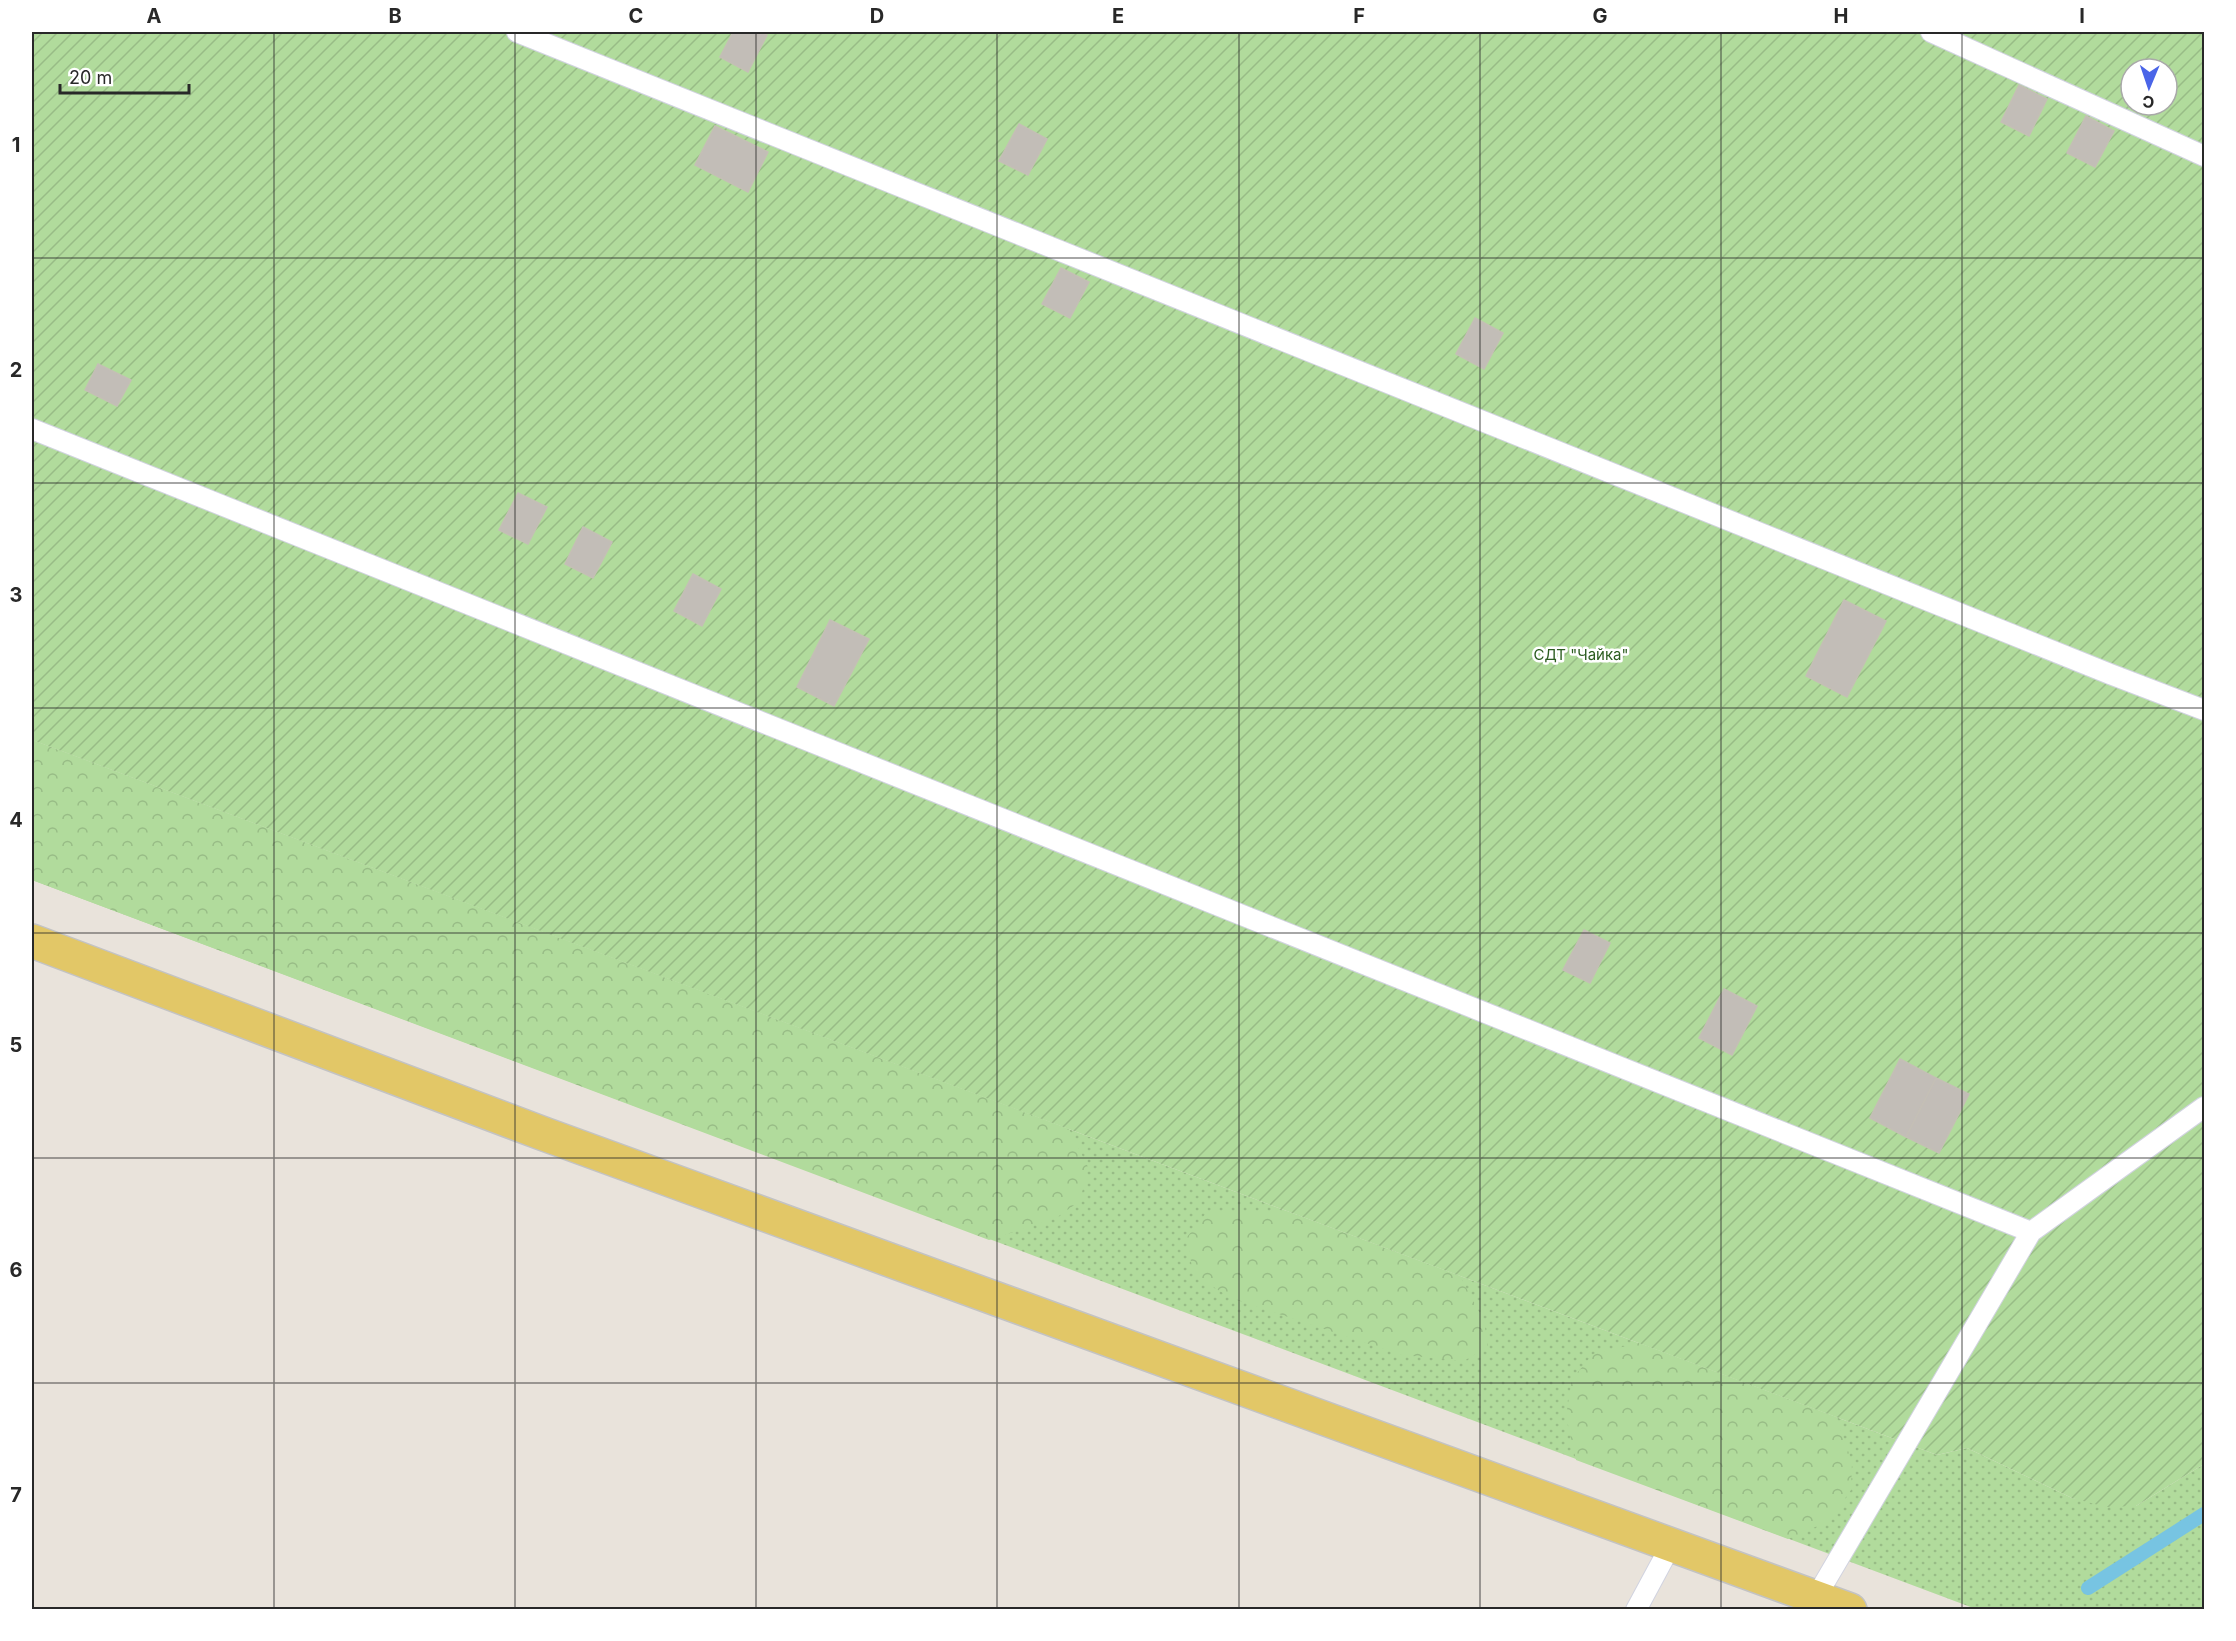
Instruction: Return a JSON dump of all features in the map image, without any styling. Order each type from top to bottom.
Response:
[{"type":"main road","points":[[32,941],[556,1138],[1850,1610]]},
{"type":"lane","points":[[517,32],[2099,670],[2205,710]]},
{"type":"lane","points":[[1930,32],[2205,156]]},
{"type":"lane","points":[[32,429],[2031,1232]]},
{"type":"lane","points":[[1816,1597],[2031,1232],[2205,1107]]},
{"type":"lane","points":[[1636,1610],[1671,1545]]},
{"type":"green space","name":"СДТ \"Чайка\"","points":[[32,32],[2204,32],[2204,1464],[2136,1506],[2106,1507],[2072,1498],[1967,1448],[1937,1455],[32,740]]},
{"type":"green space","points":[[32,740],[1937,1455],[1967,1448],[2072,1498],[2136,1506],[2204,1464],[2204,1609],[1976,1609],[32,880]]},
{"type":"green space","points":[[32,740],[1069,1129],[1088,1167],[1080,1201],[1056,1218],[989,1240],[32,880]]},
{"type":"green space","points":[[1286,1211],[1460,1276],[1484,1321],[1488,1346],[1464,1361],[1402,1355],[1231,1298],[1193,1274],[1187,1237],[1207,1212]]},
{"type":"green space","points":[[1639,1343],[1836,1417],[1852,1462],[1851,1490],[1829,1521],[1788,1539],[1576,1460],[1566,1416],[1572,1379],[1593,1354]]},
{"type":"building","points":[[733,32],[760,32],[767,35],[748,72],[720,57]]},
{"type":"building","points":[[2019,85],[2047,99],[2029,136],[2001,122]]},
{"type":"building","points":[[2086,116],[2114,131],[2095,167],[2067,153]]},
{"type":"building","points":[[1019,124],[1047,139],[1028,175],[999,161]]},
{"type":"building","points":[[715,126],[768,152],[748,192],[695,165]]},
{"type":"building","points":[[1061,268],[1089,282],[1070,318],[1042,304]]},
{"type":"building","points":[[1475,318],[1503,333],[1484,369],[1456,354]]},
{"type":"building","points":[[98,364],[131,380],[117,406],[85,390]]},
{"type":"building","points":[[518,493],[547,507],[528,544],[499,530]]},
{"type":"building","points":[[583,527],[612,542],[593,578],[565,564]]},
{"type":"building","points":[[693,574],[721,589],[702,626],[674,611]]},
{"type":"building","points":[[1844,600],[1886,621],[1847,697],[1806,676]]},
{"type":"building","points":[[830,620],[869,639],[834,706],[797,687]]},
{"type":"building","points":[[1584,930],[1610,943],[1590,983],[1563,970]]},
{"type":"building","points":[[1724,989],[1757,1006],[1732,1055],[1699,1038]]},
{"type":"building","points":[[1900,1059],[1936,1078],[1906,1137],[1870,1118]]},
{"type":"building","points":[[1936,1078],[1969,1094],[1939,1153],[1906,1137]]},
{"type":"waterway","points":[[2088,1588],[2204,1514]]}]
